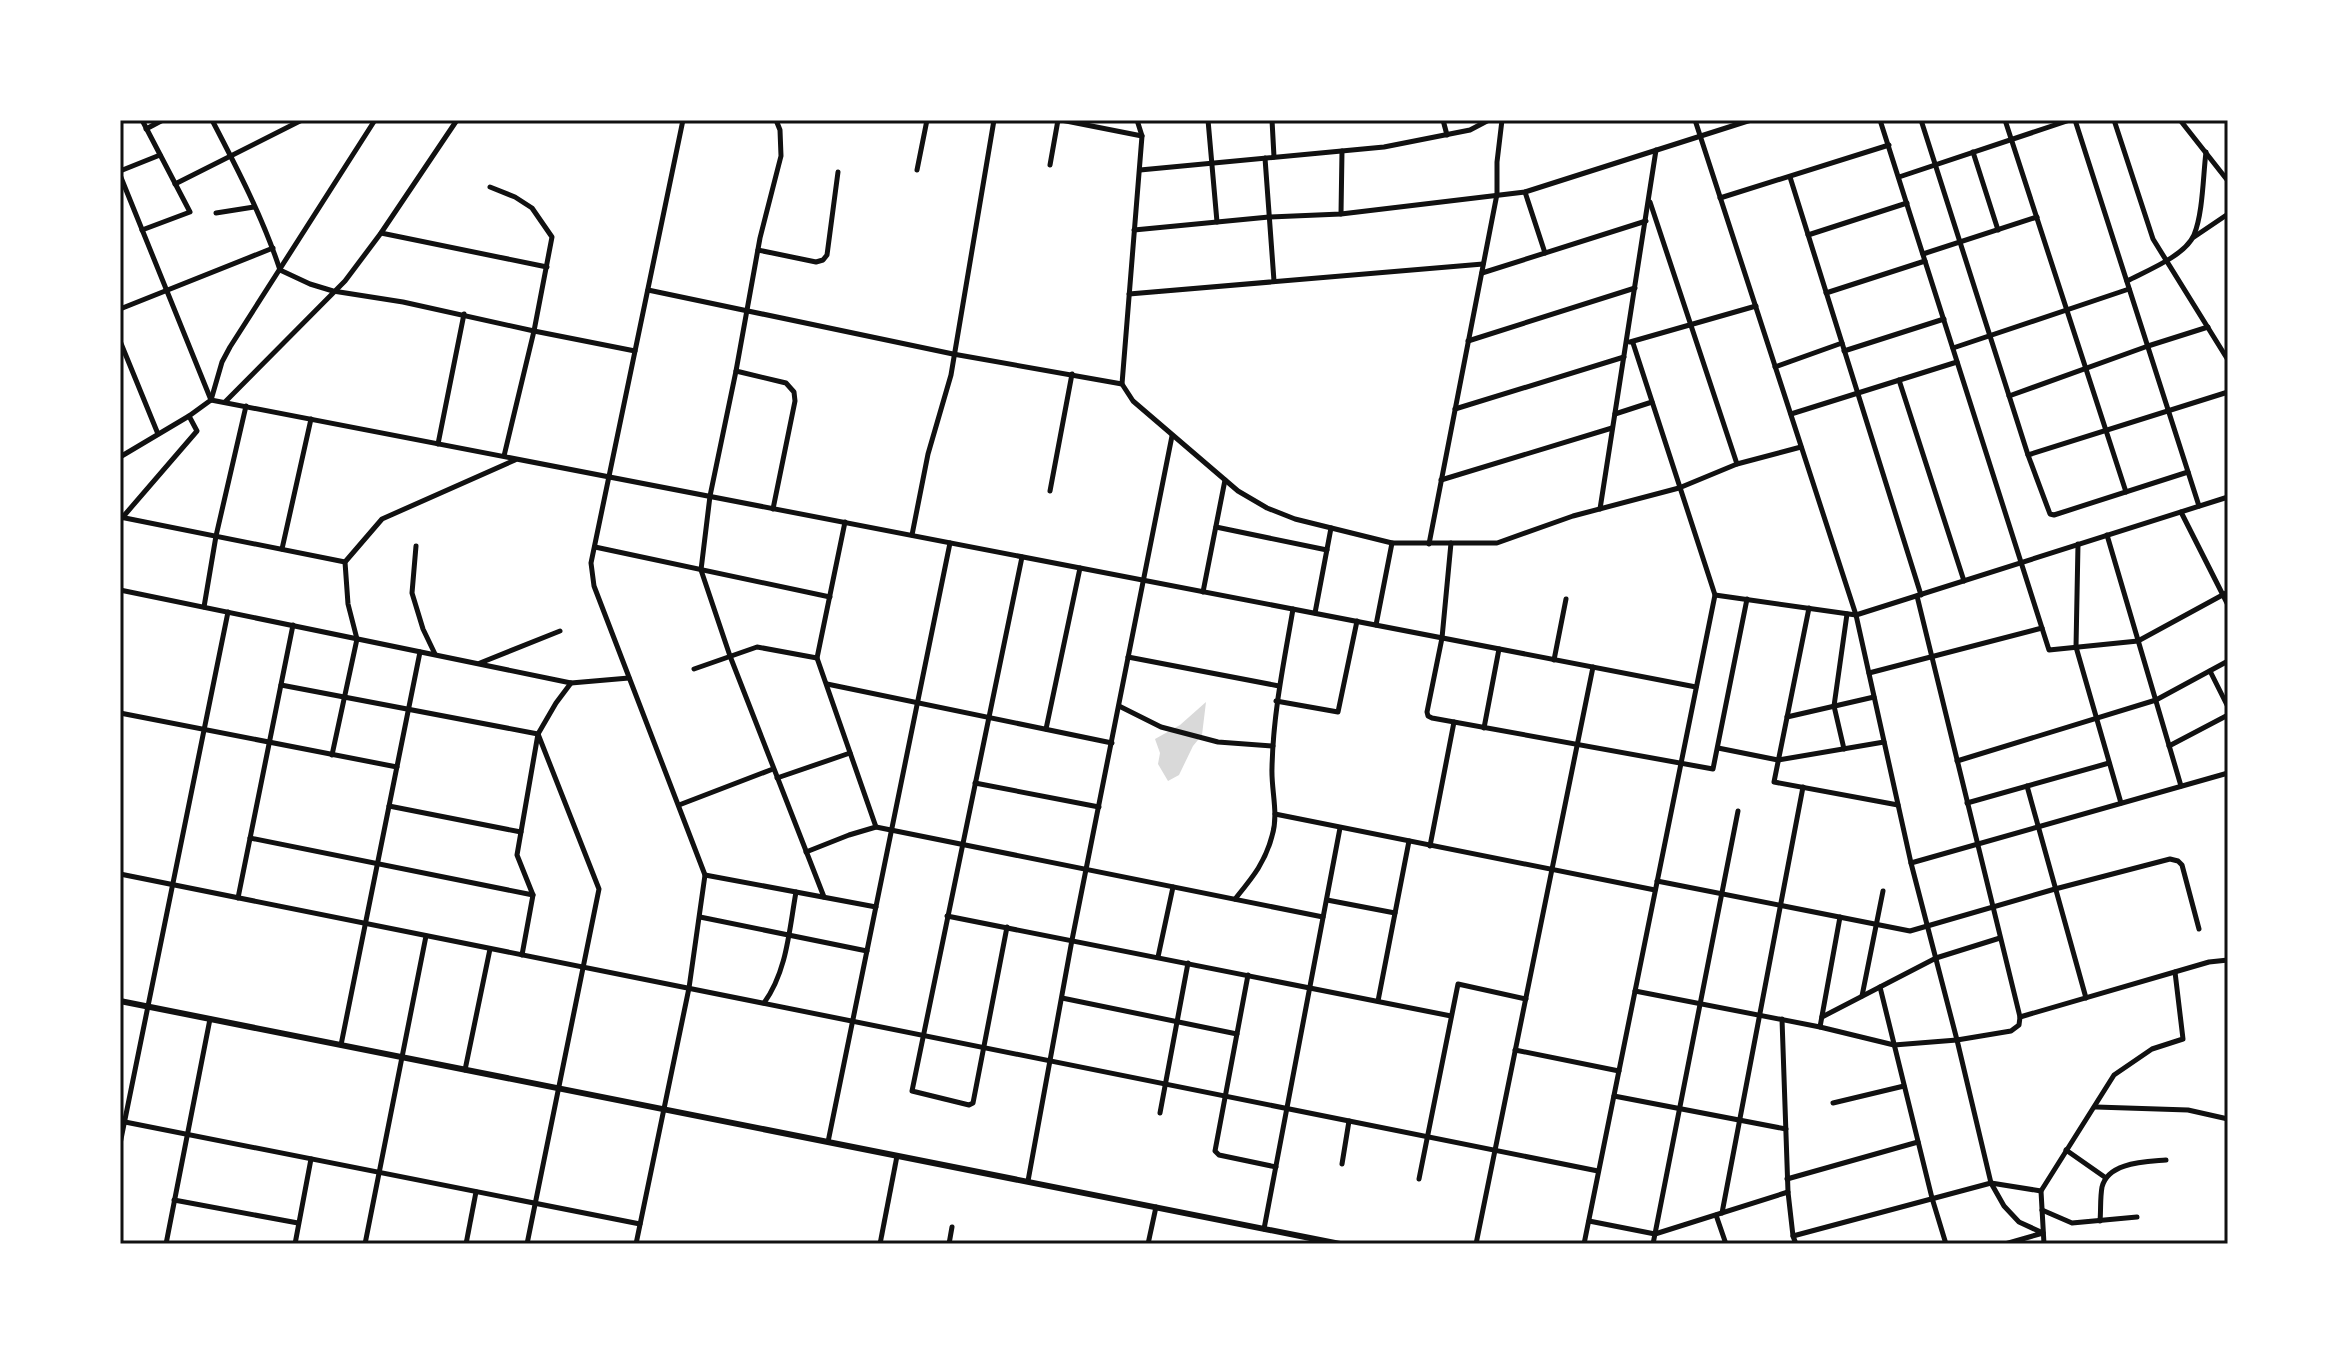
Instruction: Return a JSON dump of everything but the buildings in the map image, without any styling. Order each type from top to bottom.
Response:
[{"type":"street","points":[[142,120],[190,212],[142,230]]},
{"type":"street","points":[[146,129],[163,120]]},
{"type":"street","points":[[212,120],[273,248],[280,270],[333,291],[464,314],[635,351]]},
{"type":"street","points":[[175,184],[302,120]]},
{"type":"street","points":[[120,457],[211,400],[222,362],[375,120]]},
{"type":"street","points":[[224,402],[345,281],[457,120]]},
{"type":"street","points":[[636,1244],[689,988],[705,875],[594,586],[591,563],[683,120]]},
{"type":"street","points":[[776,120],[780,130],[781,156],[758,250],[710,496],[701,570],[730,656],[824,897]]},
{"type":"street","points":[[917,170],[927,120]]},
{"type":"street","points":[[912,535],[934,428],[951,375],[994,120]]},
{"type":"street","points":[[1050,165],[1059,120],[1142,136]]},
{"type":"street","points":[[1137,120],[1142,136],[1122,384],[1133,401],[1172,435],[1238,491],[1267,508],[1295,519],[1392,543],[1497,543],[1600,509],[1679,488],[1737,464],[1801,447]]},
{"type":"street","points":[[1208,120],[1217,222]]},
{"type":"street","points":[[1272,120],[1274,157]]},
{"type":"street","points":[[1443,120],[1447,135]]},
{"type":"street","points":[[1139,170],[1384,147],[1470,130],[1489,120]]},
{"type":"street","points":[[1429,544],[1497,194],[1502,120]]},
{"type":"street","points":[[1695,120],[1856,615],[1911,863],[1991,1183],[2004,1206],[2019,1222],[2043,1233]]},
{"type":"street","points":[[1134,230],[1269,217],[1341,214],[1525,192],[1751,120]]},
{"type":"street","points":[[1880,120],[2049,650],[2138,641],[2225,594]]},
{"type":"street","points":[[1921,120],[2028,455],[2050,514],[2188,472]]},
{"type":"street","points":[[2005,120],[2126,492]]},
{"type":"street","points":[[1899,177],[2072,120],[2199,506]]},
{"type":"street","points":[[2114,120],[2153,239],[2228,360]]},
{"type":"street","points":[[2180,120],[2228,181]]},
{"type":"street","points":[[1720,198],[1889,145]]},
{"type":"street","points":[[1600,509],[1624,357],[1630,342],[1656,150]]},
{"type":"street","points":[[1341,214],[1342,151]]},
{"type":"street","points":[[1973,152],[1998,230]]},
{"type":"street","points":[[2193,237],[2206,152]]},
{"type":"street","points":[[160,155],[120,173],[211,400]]},
{"type":"street","points":[[1265,158],[1274,281]]},
{"type":"street","points":[[758,250],[816,262],[823,260],[827,255],[838,172]]},
{"type":"street","points":[[1635,991],[1782,1019],[1894,1045],[1957,1040],[2011,1031],[2019,1025],[2020,1017],[1919,595],[1790,177]]},
{"type":"street","points":[[490,187],[532,208],[552,237],[534,331],[504,456]]},
{"type":"street","points":[[1525,192],[1545,253]]},
{"type":"street","points":[[1650,201],[1737,464]]},
{"type":"street","points":[[1808,235],[1907,203]]},
{"type":"street","points":[[216,213],[254,207]]},
{"type":"street","points":[[2127,281],[2167,261],[2193,237],[2228,214]]},
{"type":"street","points":[[1826,293],[1960,242],[2037,217]]},
{"type":"street","points":[[1482,273],[1646,221]]},
{"type":"street","points":[[381,233],[547,267]]},
{"type":"street","points":[[120,309],[273,248]]},
{"type":"street","points":[[1129,294],[1483,264]]},
{"type":"street","points":[[1468,341],[1635,288]]},
{"type":"street","points":[[1953,348],[2129,289]]},
{"type":"street","points":[[648,290],[953,354],[1122,384]]},
{"type":"street","points":[[1630,342],[1756,306]]},
{"type":"street","points":[[438,444],[464,314]]},
{"type":"street","points":[[1844,351],[1944,319]]},
{"type":"street","points":[[2009,396],[2208,327]]},
{"type":"street","points":[[120,341],[158,434]]},
{"type":"street","points":[[1584,1244],[1715,595],[1630,342]]},
{"type":"street","points":[[1775,367],[1842,343]]},
{"type":"street","points":[[1455,409],[1624,357]]},
{"type":"street","points":[[1791,414],[1957,362]]},
{"type":"street","points":[[736,371],[786,383],[794,392],[795,401],[773,509]]},
{"type":"street","points":[[1050,491],[1072,374]]},
{"type":"street","points":[[1899,380],[1964,581]]},
{"type":"street","points":[[2028,455],[2228,392]]},
{"type":"street","points":[[211,400],[1696,687]]},
{"type":"street","points":[[1614,414],[1652,402]]},
{"type":"street","points":[[204,607],[216,536],[246,406]]},
{"type":"street","points":[[121,518],[197,431],[189,416]]},
{"type":"street","points":[[282,549],[311,419]]},
{"type":"street","points":[[1441,480],[1612,428]]},
{"type":"street","points":[[1028,1181],[1072,940],[1172,435]]},
{"type":"street","points":[[332,755],[357,639],[348,604],[345,562],[382,519],[518,459]]},
{"type":"street","points":[[1203,592],[1225,480]]},
{"type":"street","points":[[1715,595],[1856,615],[2228,497]]},
{"type":"street","points":[[2181,512],[2228,605]]},
{"type":"street","points":[[121,518],[345,562]]},
{"type":"street","points":[[845,522],[817,658],[876,827]]},
{"type":"street","points":[[1216,527],[1327,550]]},
{"type":"street","points":[[1315,613],[1331,528]]},
{"type":"street","points":[[2107,535],[2181,786]]},
{"type":"street","points":[[828,1142],[950,543]]},
{"type":"street","points":[[1376,625],[1392,543]]},
{"type":"street","points":[[1451,543],[1442,638],[1427,712],[1432,718],[1484,728],[1713,769],[1747,599]]},
{"type":"street","points":[[2078,544],[2076,647],[2121,803]]},
{"type":"street","points":[[416,546],[412,593],[423,629],[436,655]]},
{"type":"street","points":[[595,547],[830,597]]},
{"type":"street","points":[[1007,927],[973,1103],[969,1105],[912,1091],[1022,557]]},
{"type":"street","points":[[1046,729],[1080,568]]},
{"type":"street","points":[[120,590],[571,683],[629,678]]},
{"type":"street","points":[[1554,660],[1566,599]]},
{"type":"street","points":[[1809,608],[1774,782],[1898,805]]},
{"type":"street","points":[[1235,899],[1261,867],[1273,833],[1272,770],[1276,701],[1293,609]]},
{"type":"street","points":[[120,1144],[122,1122],[228,612]]},
{"type":"street","points":[[1844,749],[1834,706],[1847,614]]},
{"type":"street","points":[[1276,701],[1338,712],[1357,621]]},
{"type":"street","points":[[238,898],[293,625]]},
{"type":"street","points":[[1869,673],[2042,628]]},
{"type":"street","points":[[479,664],[560,631]]},
{"type":"street","points":[[694,669],[757,647],[817,658]]},
{"type":"street","points":[[1484,728],[1499,649]]},
{"type":"street","points":[[341,1045],[420,652]]},
{"type":"street","points":[[1128,657],[1279,686]]},
{"type":"street","points":[[1957,761],[2156,700],[2228,661]]},
{"type":"street","points":[[1476,1244],[1593,667]]},
{"type":"street","points":[[2210,671],[2228,707]]},
{"type":"street","points":[[522,955],[533,895],[517,855],[538,734],[571,683]]},
{"type":"street","points":[[826,684],[1112,743]]},
{"type":"street","points":[[281,685],[538,734]]},
{"type":"street","points":[[1787,717],[1874,697]]},
{"type":"street","points":[[1119,706],[1161,727],[1218,742],[1273,746]]},
{"type":"street","points":[[120,713],[397,767]]},
{"type":"street","points":[[2169,746],[2228,715]]},
{"type":"street","points":[[1430,846],[1454,722]]},
{"type":"street","points":[[527,1244],[599,889],[538,734]]},
{"type":"street","points":[[1718,748],[1778,760],[1884,742]]},
{"type":"street","points":[[777,778],[850,753]]},
{"type":"street","points":[[1967,803],[2109,763]]},
{"type":"street","points":[[679,805],[773,769]]},
{"type":"street","points":[[1911,863],[2228,773]]},
{"type":"street","points":[[975,783],[1099,807]]},
{"type":"street","points":[[2027,786],[2086,998]]},
{"type":"street","points":[[1726,1244],[1719,1214],[1740,1120],[1803,787]]},
{"type":"street","points":[[389,806],[521,832]]},
{"type":"street","points":[[1653,1244],[1738,811]]},
{"type":"street","points":[[1275,814],[1655,890]]},
{"type":"street","points":[[806,852],[876,827],[1323,917]]},
{"type":"street","points":[[1264,1229],[1340,828]]},
{"type":"street","points":[[250,838],[533,895]]},
{"type":"street","points":[[1378,1001],[1409,841]]},
{"type":"street","points":[[1657,881],[1910,931],[2170,859],[2182,865],[2199,929]]},
{"type":"street","points":[[120,874],[1598,1171]]},
{"type":"street","points":[[705,875],[876,907]]},
{"type":"street","points":[[1158,957],[1173,887]]},
{"type":"street","points":[[1861,997],[1883,891]]},
{"type":"street","points":[[764,1003],[782,970],[796,892]]},
{"type":"street","points":[[1327,900],[1395,913]]},
{"type":"street","points":[[947,916],[1451,1016]]},
{"type":"street","points":[[700,917],[867,951]]},
{"type":"street","points":[[1820,1027],[1840,917]]},
{"type":"street","points":[[365,1244],[426,936]]},
{"type":"street","points":[[1822,1017],[1936,958],[2000,938]]},
{"type":"street","points":[[465,1070],[490,949]]},
{"type":"street","points":[[2020,1017],[2209,962],[2228,960]]},
{"type":"street","points":[[1160,1113],[1188,963]]},
{"type":"street","points":[[2044,1244],[2041,1191],[2114,1075],[2152,1049],[2183,1039],[2175,972]]},
{"type":"street","points":[[1248,975],[1215,1151],[1219,1155],[1276,1167]]},
{"type":"street","points":[[1419,1179],[1458,984],[1526,999]]},
{"type":"street","points":[[1880,987],[1946,1244]]},
{"type":"street","points":[[1062,998],[1237,1034]]},
{"type":"street","points":[[120,1001],[1340,1244]]},
{"type":"street","points":[[166,1244],[210,1019]]},
{"type":"street","points":[[1782,1019],[1787,1179],[1796,1244]]},
{"type":"street","points":[[1515,1050],[1619,1071]]},
{"type":"street","points":[[1833,1103],[1904,1086]]},
{"type":"street","points":[[1613,1096],[1786,1129]]},
{"type":"street","points":[[2095,1107],[2188,1110],[2228,1119]]},
{"type":"street","points":[[1342,1164],[1349,1121]]},
{"type":"street","points":[[122,1122],[640,1224]]},
{"type":"street","points":[[1787,1179],[1918,1142]]},
{"type":"street","points":[[2066,1150],[2106,1178]]},
{"type":"street","points":[[880,1244],[897,1156]]},
{"type":"street","points":[[295,1244],[311,1159]]},
{"type":"street","points":[[2100,1221],[2102,1187],[2106,1178],[2120,1168],[2166,1160]]},
{"type":"street","points":[[1793,1236],[1991,1183],[2041,1191]]},
{"type":"street","points":[[466,1244],[476,1192]]},
{"type":"street","points":[[1588,1221],[1655,1234],[1788,1192]]},
{"type":"street","points":[[174,1200],[298,1223]]},
{"type":"street","points":[[1148,1244],[1156,1207]]},
{"type":"street","points":[[2041,1209],[2072,1223],[2137,1217]]},
{"type":"street","points":[[949,1244],[952,1227]]},
{"type":"street","points":[[2005,1244],[2043,1233]]},
{"type":"shaded area","points":[[1206,702],[1202,735],[1179,775],[1168,781],[1158,764],[1160,753],[1155,739],[1180,725]]}]
